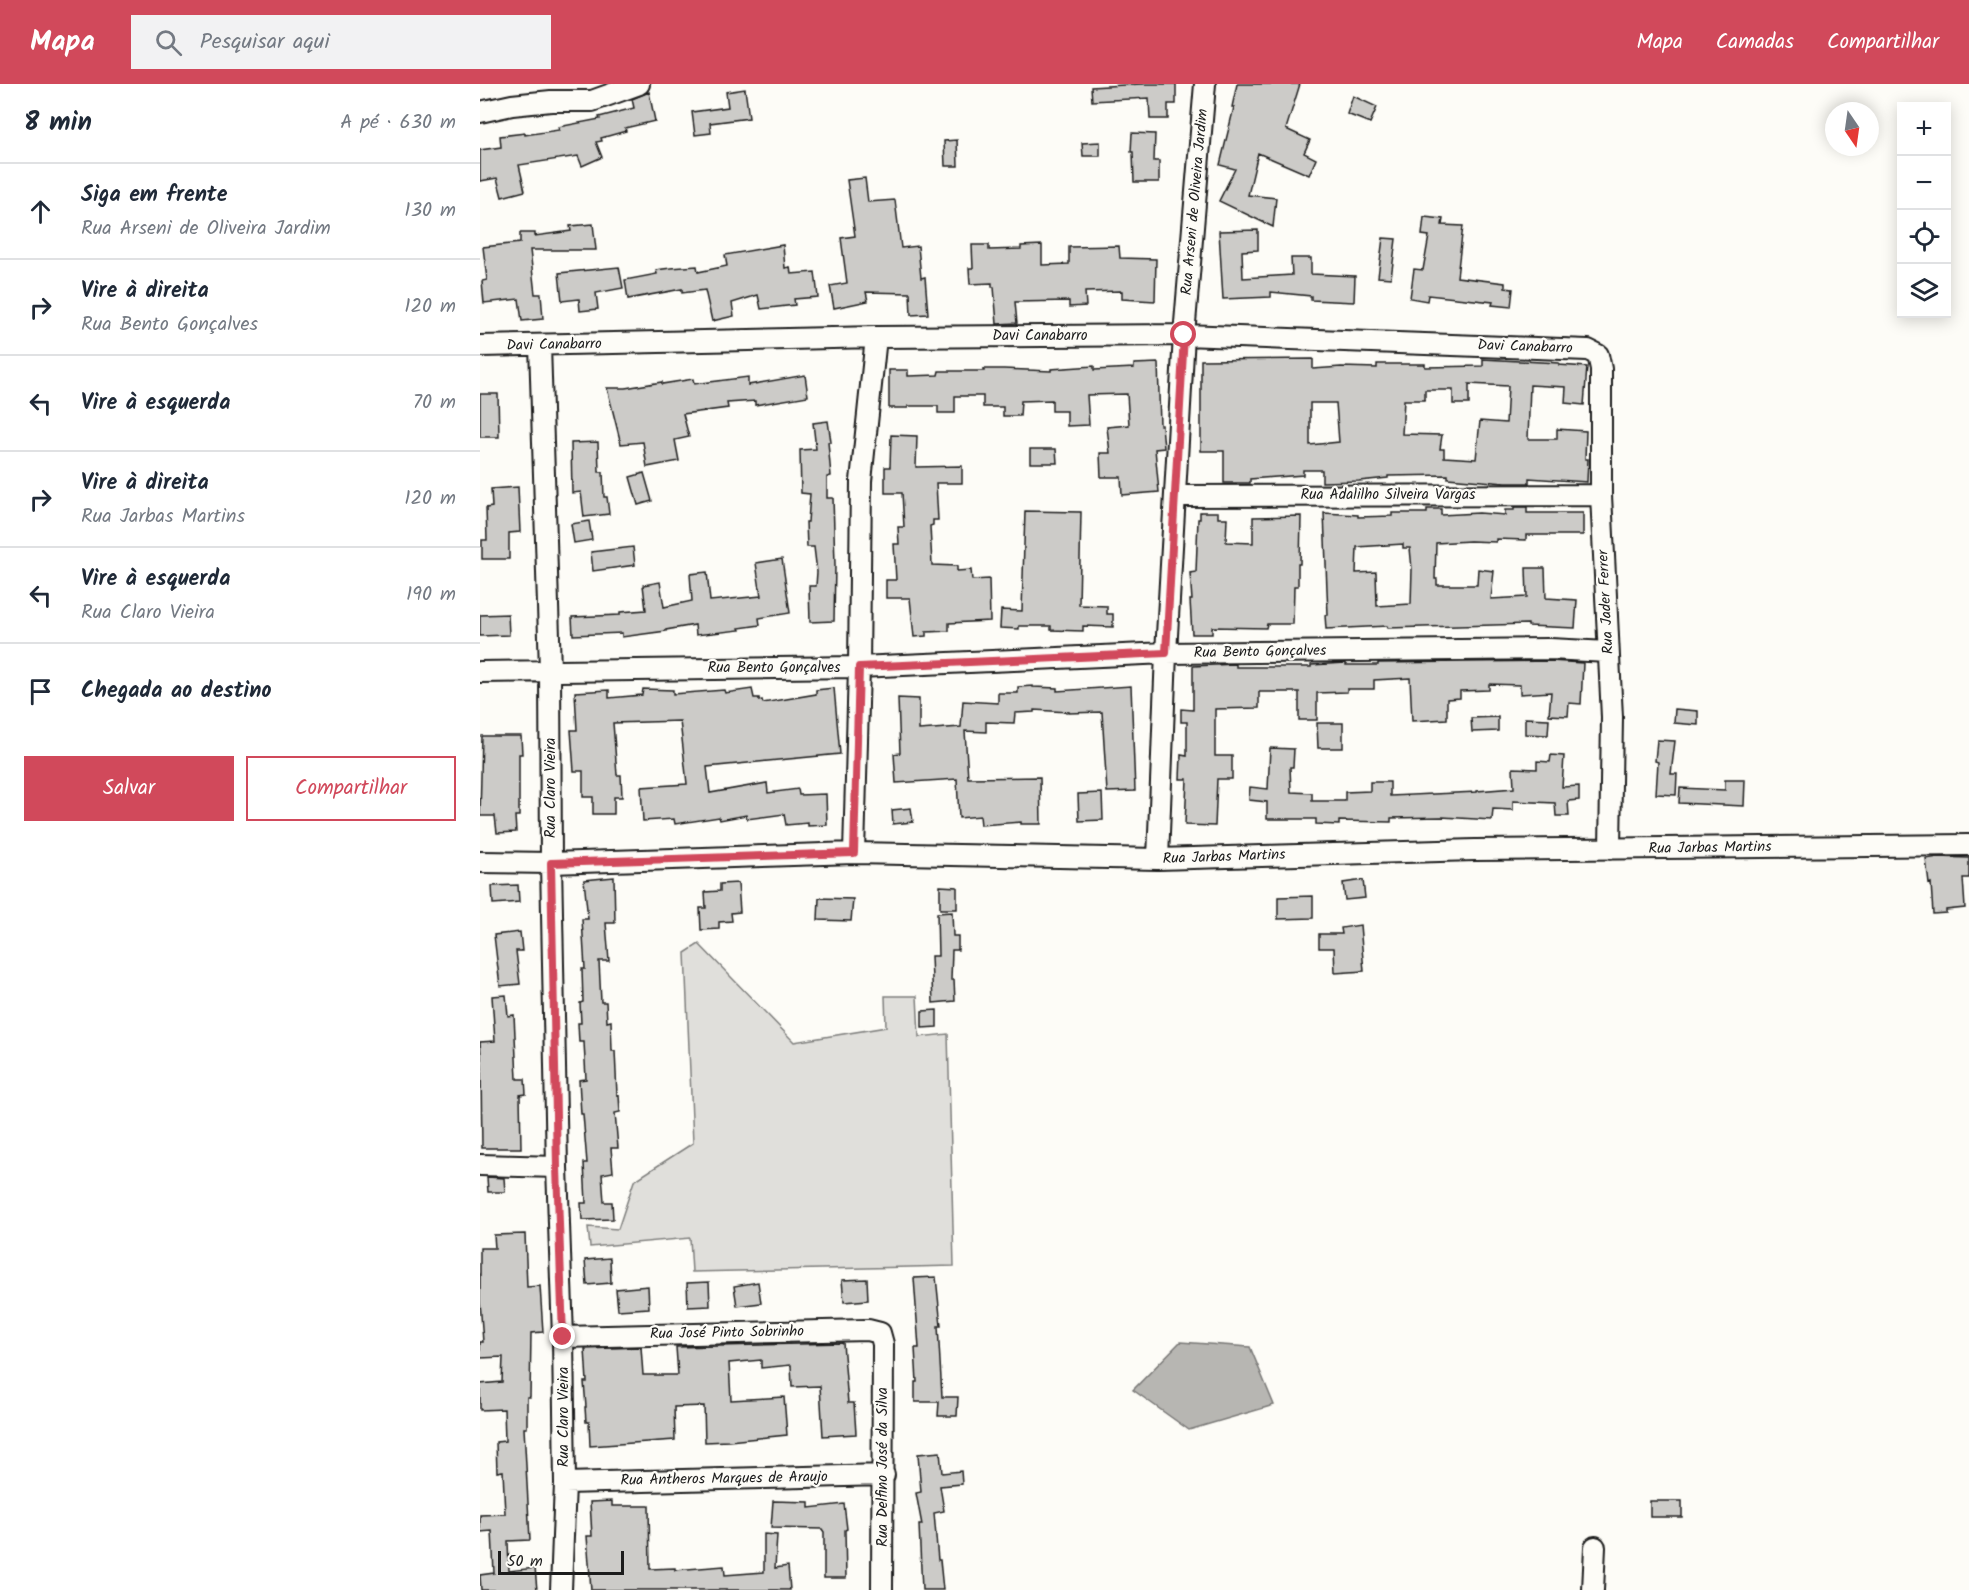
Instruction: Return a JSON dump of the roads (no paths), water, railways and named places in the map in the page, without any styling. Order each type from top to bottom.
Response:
[{"type":"street","points":[[480,112],[512,105],[551,101],[592,101],[639,84]]},
{"type":"street","name":"Rua Arseni de Oliveira Jardim","points":[[1158,859],[1166,653],[1184,335],[1205,84]]},
{"type":"street","name":"Davi Canabarro","points":[[480,346],[876,337],[1184,335],[1588,350],[1598,355]]},
{"type":"street","points":[[854,853],[861,481],[876,337]]},
{"type":"street","name":"Rua Claro Vieira","points":[[540,345],[550,670],[551,863],[563,1337],[565,1483],[561,1590]]},
{"type":"street","name":"Rua Jader Ferrer","points":[[1598,355],[1601,369],[1601,495],[1612,717],[1610,849]]},
{"type":"street","name":"Rua Adalilho Silveira Vargas","points":[[1176,496],[1601,495]]},
{"type":"street","name":"Rua Bento Gonçalves","points":[[480,672],[859,667],[1166,653],[1550,649],[1608,652]]},
{"type":"street","name":"Rua Jarbas Martins","points":[[480,862],[551,863],[854,853],[1158,859],[1475,850],[1969,845]]},
{"type":"street","points":[[480,1165],[557,1167]]},
{"type":"street","name":"Rua José Pinto Sobrinho","points":[[563,1337],[868,1330],[880,1333],[883,1344]]},
{"type":"street","name":"Rua Delfino José da Silva","points":[[882,1590],[883,1344]]},
{"type":"street","name":"Rua Antheros Marques de Araujo","points":[[565,1483],[884,1475]]},
{"type":"street","points":[[1593,1590],[1595,1547]]}]
